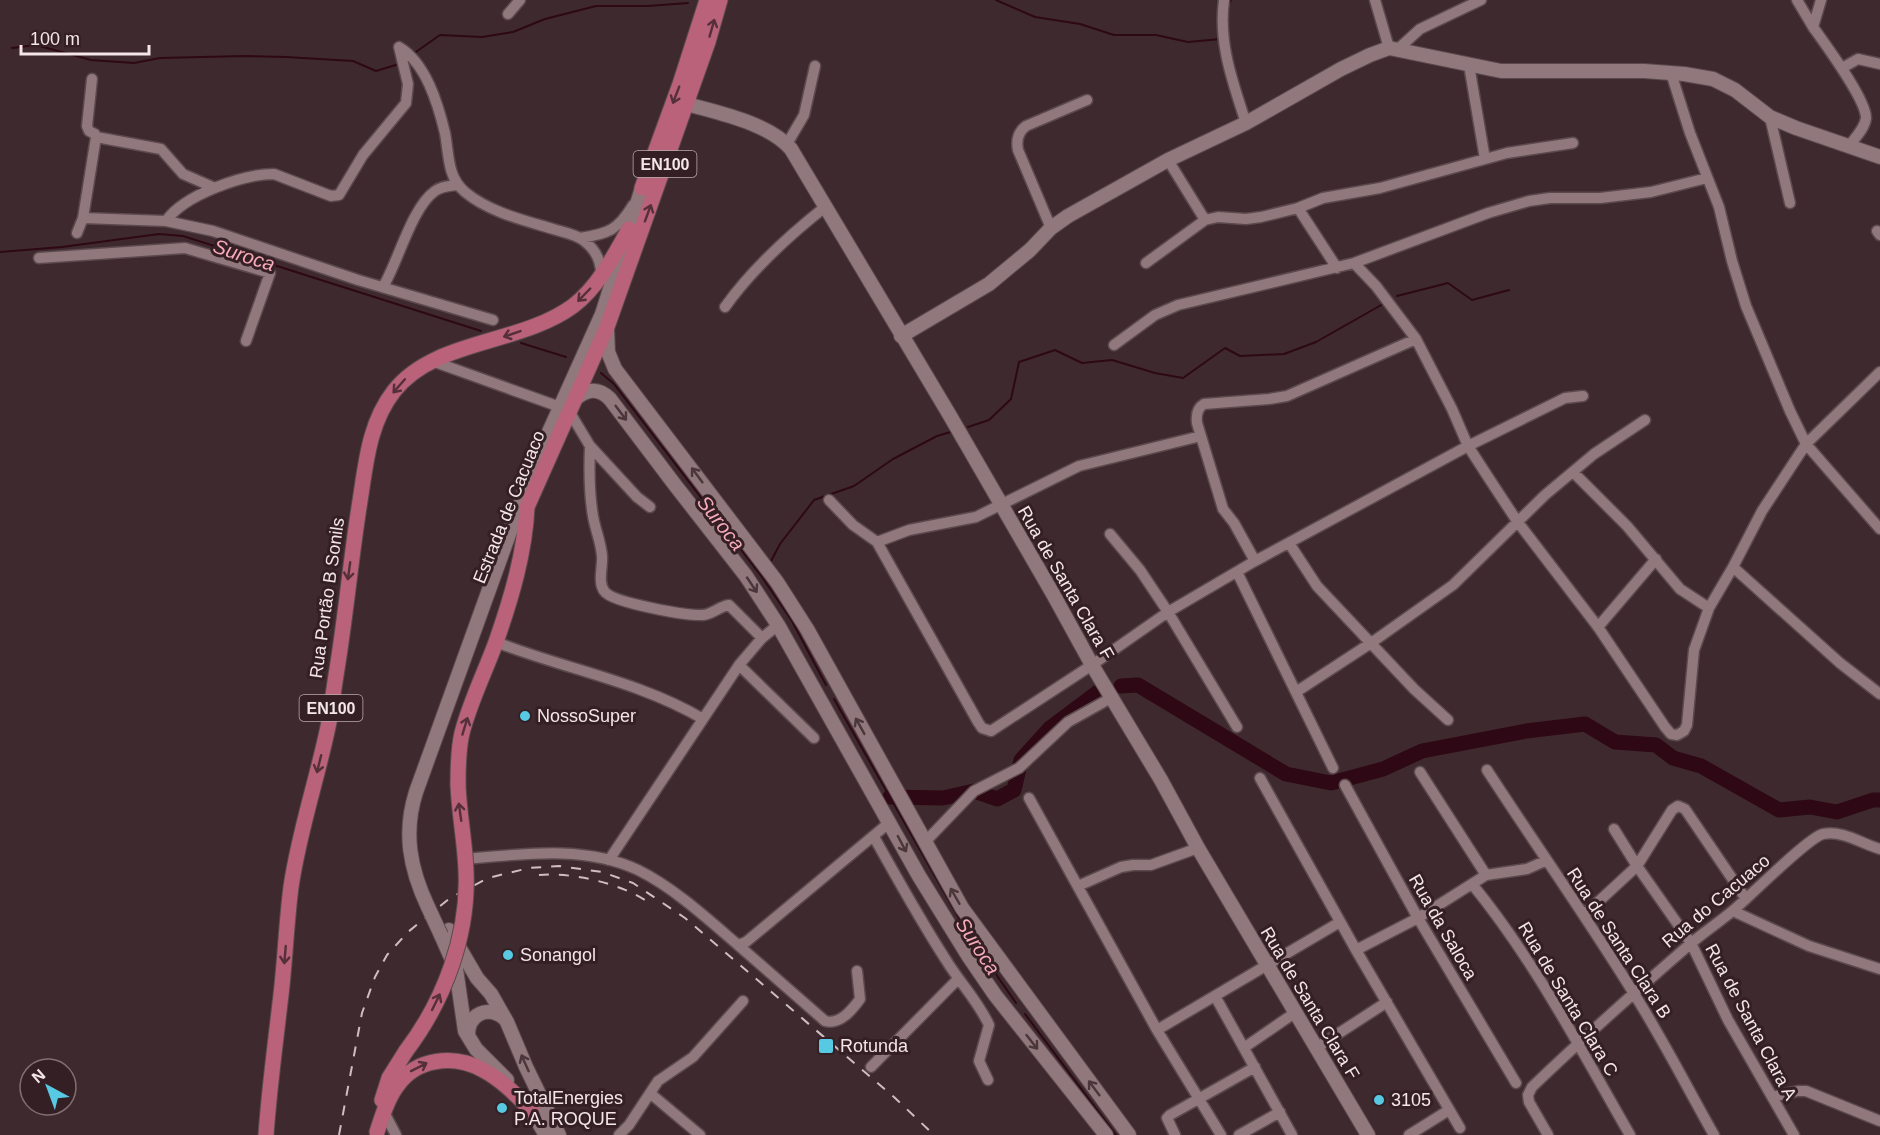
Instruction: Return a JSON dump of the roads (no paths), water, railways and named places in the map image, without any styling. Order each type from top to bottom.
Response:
[{"type":"main road","name":"Estrada de Cacuaco","points":[[432,906],[417,848],[418,820],[423,794],[527,507],[588,356],[642,188],[680,84],[707,0]]},
{"type":"main road","name":"Estrada de Cacuaco","points":[[588,356],[607,327],[687,104],[720,0]]},
{"type":"main road","points":[[901,336],[989,284],[1030,250],[1051,228],[1068,216],[1168,160],[1246,123],[1341,69],[1394,48],[1495,70],[1644,71],[1695,75],[1721,82],[1770,117],[1880,157]]},
{"type":"main road","name":"Rua de Santa Clara F","points":[[687,104],[740,120],[787,144],[949,414],[1198,848],[1368,1135]]},
{"type":"main road","name":"Estrada de Cacuaco","points":[[487,342],[537,325],[574,305],[602,274],[629,229]]},
{"type":"main road","points":[[607,327],[608,352],[615,369],[777,582],[807,629],[962,908],[1129,1135]]},
{"type":"main road","name":"Rua Portão B Sonils","points":[[266,1135],[291,887],[305,815],[329,722],[347,586],[368,451],[375,424],[389,398],[403,380],[415,370],[432,361],[487,342]]},
{"type":"main road","points":[[568,406],[582,393],[591,390],[600,391],[610,399],[746,576],[778,625],[944,917],[975,966],[1013,1018],[1106,1135]]},
{"type":"main road","name":"Estrada de Cacuaco","points":[[559,1135],[507,1022],[491,994],[445,932],[414,874],[409,824],[411,807],[534,465],[568,406]]},
{"type":"main road","name":"EN100","points":[[376,1133],[386,1085],[430,1015],[449,973],[462,927],[466,900],[466,859],[458,784],[458,754],[462,732],[496,642],[526,533],[527,507]]},
{"type":"main road","points":[[820,699],[840,688]]},
{"type":"main road","name":"Estrada de Cacuaco","points":[[445,932],[456,969],[462,1022],[469,1040]]},
{"type":"main road","points":[[1013,1018],[1030,1002]]},
{"type":"main road","points":[[507,1022],[497,1013],[483,1012],[468,1026],[469,1040],[522,1097],[546,1135]]},
{"type":"main road","points":[[376,1133],[396,1087],[415,1068],[432,1061],[452,1060],[467,1063],[488,1073],[507,1086],[532,1111]]},
{"type":"street","points":[[508,14],[520,0]]},
{"type":"street","points":[[1224,0],[1223,42],[1246,123]]},
{"type":"street","points":[[1375,0],[1394,48],[1420,29],[1481,0]]},
{"type":"street","points":[[1797,0],[1842,68],[1865,112],[1866,120],[1849,146]]},
{"type":"street","points":[[1813,27],[1821,0]]},
{"type":"street","points":[[166,221],[179,207],[215,188],[253,176],[274,174],[331,196],[339,195],[363,155],[406,103],[408,84],[399,47],[414,60],[428,85],[442,124],[449,164],[457,185],[487,206],[580,238],[596,253],[602,274]]},
{"type":"street","points":[[1842,68],[1858,59],[1880,64]]},
{"type":"street","points":[[1469,65],[1485,159]]},
{"type":"street","points":[[787,144],[804,115],[815,66]]},
{"type":"street","points":[[1671,73],[1719,207],[1746,306],[1780,390],[1806,444],[1880,529]]},
{"type":"street","points":[[92,79],[87,126],[89,131],[96,137],[161,149],[183,174],[215,188]]},
{"type":"street","points":[[1051,228],[1018,150],[1017,138],[1022,128],[1088,100]]},
{"type":"street","points":[[1770,117],[1790,203]]},
{"type":"street","points":[[77,233],[83,218],[96,137]]},
{"type":"street","points":[[1146,263],[1205,220],[1218,217],[1254,218],[1298,208],[1323,198],[1380,188],[1507,153],[1573,143]]},
{"type":"street","points":[[1168,160],[1205,220]]},
{"type":"street","points":[[1114,345],[1155,315],[1178,305],[1354,263],[1488,213],[1529,201],[1550,198],[1600,198],[1651,192],[1707,178]]},
{"type":"street","points":[[383,287],[415,217],[425,201],[433,192],[445,186],[457,185]]},
{"type":"street","points":[[580,238],[601,235],[618,226],[642,188]]},
{"type":"street","points":[[725,307],[760,264],[825,207]]},
{"type":"street","points":[[1298,208],[1337,268]]},
{"type":"street","points":[[83,218],[166,221],[213,231],[333,272],[493,320]]},
{"type":"street","points":[[39,258],[185,248],[270,273],[246,341]]},
{"type":"street","points":[[1354,263],[1376,286],[1416,339],[1444,392],[1468,446],[1517,521],[1598,627],[1671,734],[1677,735],[1684,731],[1687,725],[1694,650],[1709,608],[1762,511],[1806,444],[1880,372]]},
{"type":"street","points":[[1256,561],[1223,509],[1196,418],[1198,410],[1204,404],[1287,396],[1416,339]]},
{"type":"street","points":[[432,361],[568,406],[590,446],[637,497],[650,507]]},
{"type":"street","points":[[828,500],[853,525],[877,542],[982,728],[991,731],[1168,612],[1256,561],[1468,446],[1565,398],[1583,396]]},
{"type":"street","points":[[1296,692],[1453,585],[1517,521],[1573,472],[1594,454],[1645,420]]},
{"type":"street","points":[[877,542],[909,530],[976,518],[1079,466],[1201,436]]},
{"type":"street","points":[[590,446],[592,507],[602,558],[601,584],[605,592],[610,597],[621,600],[690,615],[714,612],[729,605],[762,638]]},
{"type":"street","points":[[1573,472],[1627,526],[1685,594],[1709,608]]},
{"type":"street","points":[[1110,534],[1140,570],[1168,612],[1237,727]]},
{"type":"street","points":[[1289,543],[1317,585],[1414,688],[1448,720]]},
{"type":"street","points":[[1598,627],[1656,559]]},
{"type":"street","points":[[1733,567],[1840,663],[1880,694]]},
{"type":"street","points":[[1237,572],[1333,768]]},
{"type":"street","points":[[609,860],[739,665],[762,638],[778,625]]},
{"type":"street","points":[[496,642],[527,654],[632,686],[682,707],[703,719]]},
{"type":"street","points":[[739,665],[814,738]]},
{"type":"street","points":[[925,842],[974,791],[1019,768],[1068,722],[1111,698]]},
{"type":"street","points":[[1487,770],[1545,861]]},
{"type":"street","points":[[1420,772],[1486,875]]},
{"type":"street","points":[[1260,778],[1340,922],[1460,1128]]},
{"type":"street","name":"Rua da Saloca","points":[[1345,785],[1418,918],[1516,1083]]},
{"type":"street","points":[[1029,798],[1157,1030],[1221,1135]]},
{"type":"street","points":[[1584,915],[1637,866],[1672,810],[1678,806],[1685,809],[1746,899]]},
{"type":"street","points":[[738,945],[746,942],[890,822]]},
{"type":"street","name":"Rua de Santa Clara A","points":[[1614,829],[1691,943],[1728,1020],[1794,1135]]},
{"type":"street","name":"Rua do Cacuaco","points":[[1548,1135],[1529,1102],[1528,1095],[1533,1087],[1577,1044],[1691,943],[1733,911],[1806,845],[1823,834],[1850,837],[1880,849]]},
{"type":"street","points":[[874,837],[925,927],[958,980],[970,991],[989,1025],[979,1061],[988,1080]]},
{"type":"street","points":[[1078,886],[1121,867],[1151,865],[1198,848]]},
{"type":"street","points":[[466,859],[562,853],[609,860],[639,871],[672,892],[738,945],[825,1021],[831,1023],[850,1011],[860,999],[857,971]]},
{"type":"street","name":"Rua de Santa Clara B","points":[[1356,950],[1418,918],[1486,875],[1527,869],[1545,861],[1584,915],[1634,994],[1714,1135]]},
{"type":"street","name":"Rua de Santa Clara C","points":[[1472,884],[1519,948],[1552,999],[1630,1135]]},
{"type":"street","points":[[1733,911],[1809,946],[1880,969]]},
{"type":"street","points":[[1157,1030],[1340,922]]},
{"type":"street","points":[[870,1067],[958,980]]},
{"type":"street","points":[[1215,996],[1292,1135]]},
{"type":"street","points":[[619,1135],[629,1125],[658,1081],[693,1057],[743,1001]]},
{"type":"street","points":[[1316,1048],[1387,1002]]},
{"type":"street","points":[[1245,1047],[1296,1012]]},
{"type":"street","points":[[1175,1135],[1167,1118],[1255,1067]]},
{"type":"street","points":[[1772,1097],[1806,1091],[1880,1121]]},
{"type":"street","points":[[651,1094],[700,1135]]},
{"type":"street","points":[[1409,1135],[1449,1110]]},
{"type":"street","points":[[384,1112],[396,1135]]},
{"type":"street","points":[[1239,1135],[1280,1112]]},
{"type":"waterway","points":[[996,0],[1035,17],[1080,24],[1114,35],[1156,35],[1188,42],[1221,39]]},
{"type":"waterway","points":[[1228,6],[1231,0]]},
{"type":"waterway","points":[[413,54],[440,35],[482,37],[513,32],[545,19],[596,6],[688,3]]},
{"type":"waterway","points":[[12,48],[36,45],[91,60],[134,63],[160,58],[244,56],[353,61],[376,71],[399,64]]},
{"type":"waterway","name":"Suroca","points":[[0,252],[62,247],[159,234],[183,236],[481,331]]},
{"type":"waterway","points":[[1397,296],[1448,283],[1472,300],[1509,290]]},
{"type":"waterway","points":[[968,427],[989,420],[1011,399],[1019,362],[1055,350],[1082,363],[1112,360],[1155,373],[1183,378],[1225,348],[1240,356],[1284,354],[1316,342],[1383,304]]},
{"type":"waterway","name":"Suroca","points":[[521,343],[566,357]]},
{"type":"waterway","name":"Suroca","points":[[601,373],[614,384],[762,577],[792,621],[826,685]]},
{"type":"waterway","points":[[770,563],[780,544],[814,500],[854,486],[893,459],[937,436],[954,431]]},
{"type":"waterway","points":[[1121,686],[1138,685],[1286,774],[1331,783],[1383,769],[1422,751],[1526,731],[1585,724],[1615,742],[1656,745],[1673,758],[1701,766],[1779,810],[1810,807],[1837,812],[1873,800],[1880,800]]},
{"type":"waterway","points":[[890,797],[943,798],[974,791],[997,799],[1014,790],[1021,760],[1050,728],[1098,692]]},
{"type":"waterway","name":"Suroca","points":[[834,699],[968,934],[1016,1003]]},
{"type":"waterway","name":"Suroca","points":[[1025,1014],[1116,1135]]},
{"type":"railway","points":[[339,1135],[362,1013],[375,977],[387,955],[408,932],[450,898],[488,878],[529,868],[559,866],[602,872],[633,883],[685,918],[894,1097],[934,1135]]},
{"type":"railway","points":[[539,875],[566,875],[595,880],[624,889],[648,902]]},
{"type":"place","name":"NossoSuper","points":[[525,716]]},
{"type":"place","name":"Sonangol","points":[[508,955]]},
{"type":"place","name":"Rotunda","points":[[826,1046]]},
{"type":"place","name":"3105","points":[[1379,1100]]},
{"type":"place","name":"TotalEnergies P.A. ROQUE","points":[[502,1108]]}]
